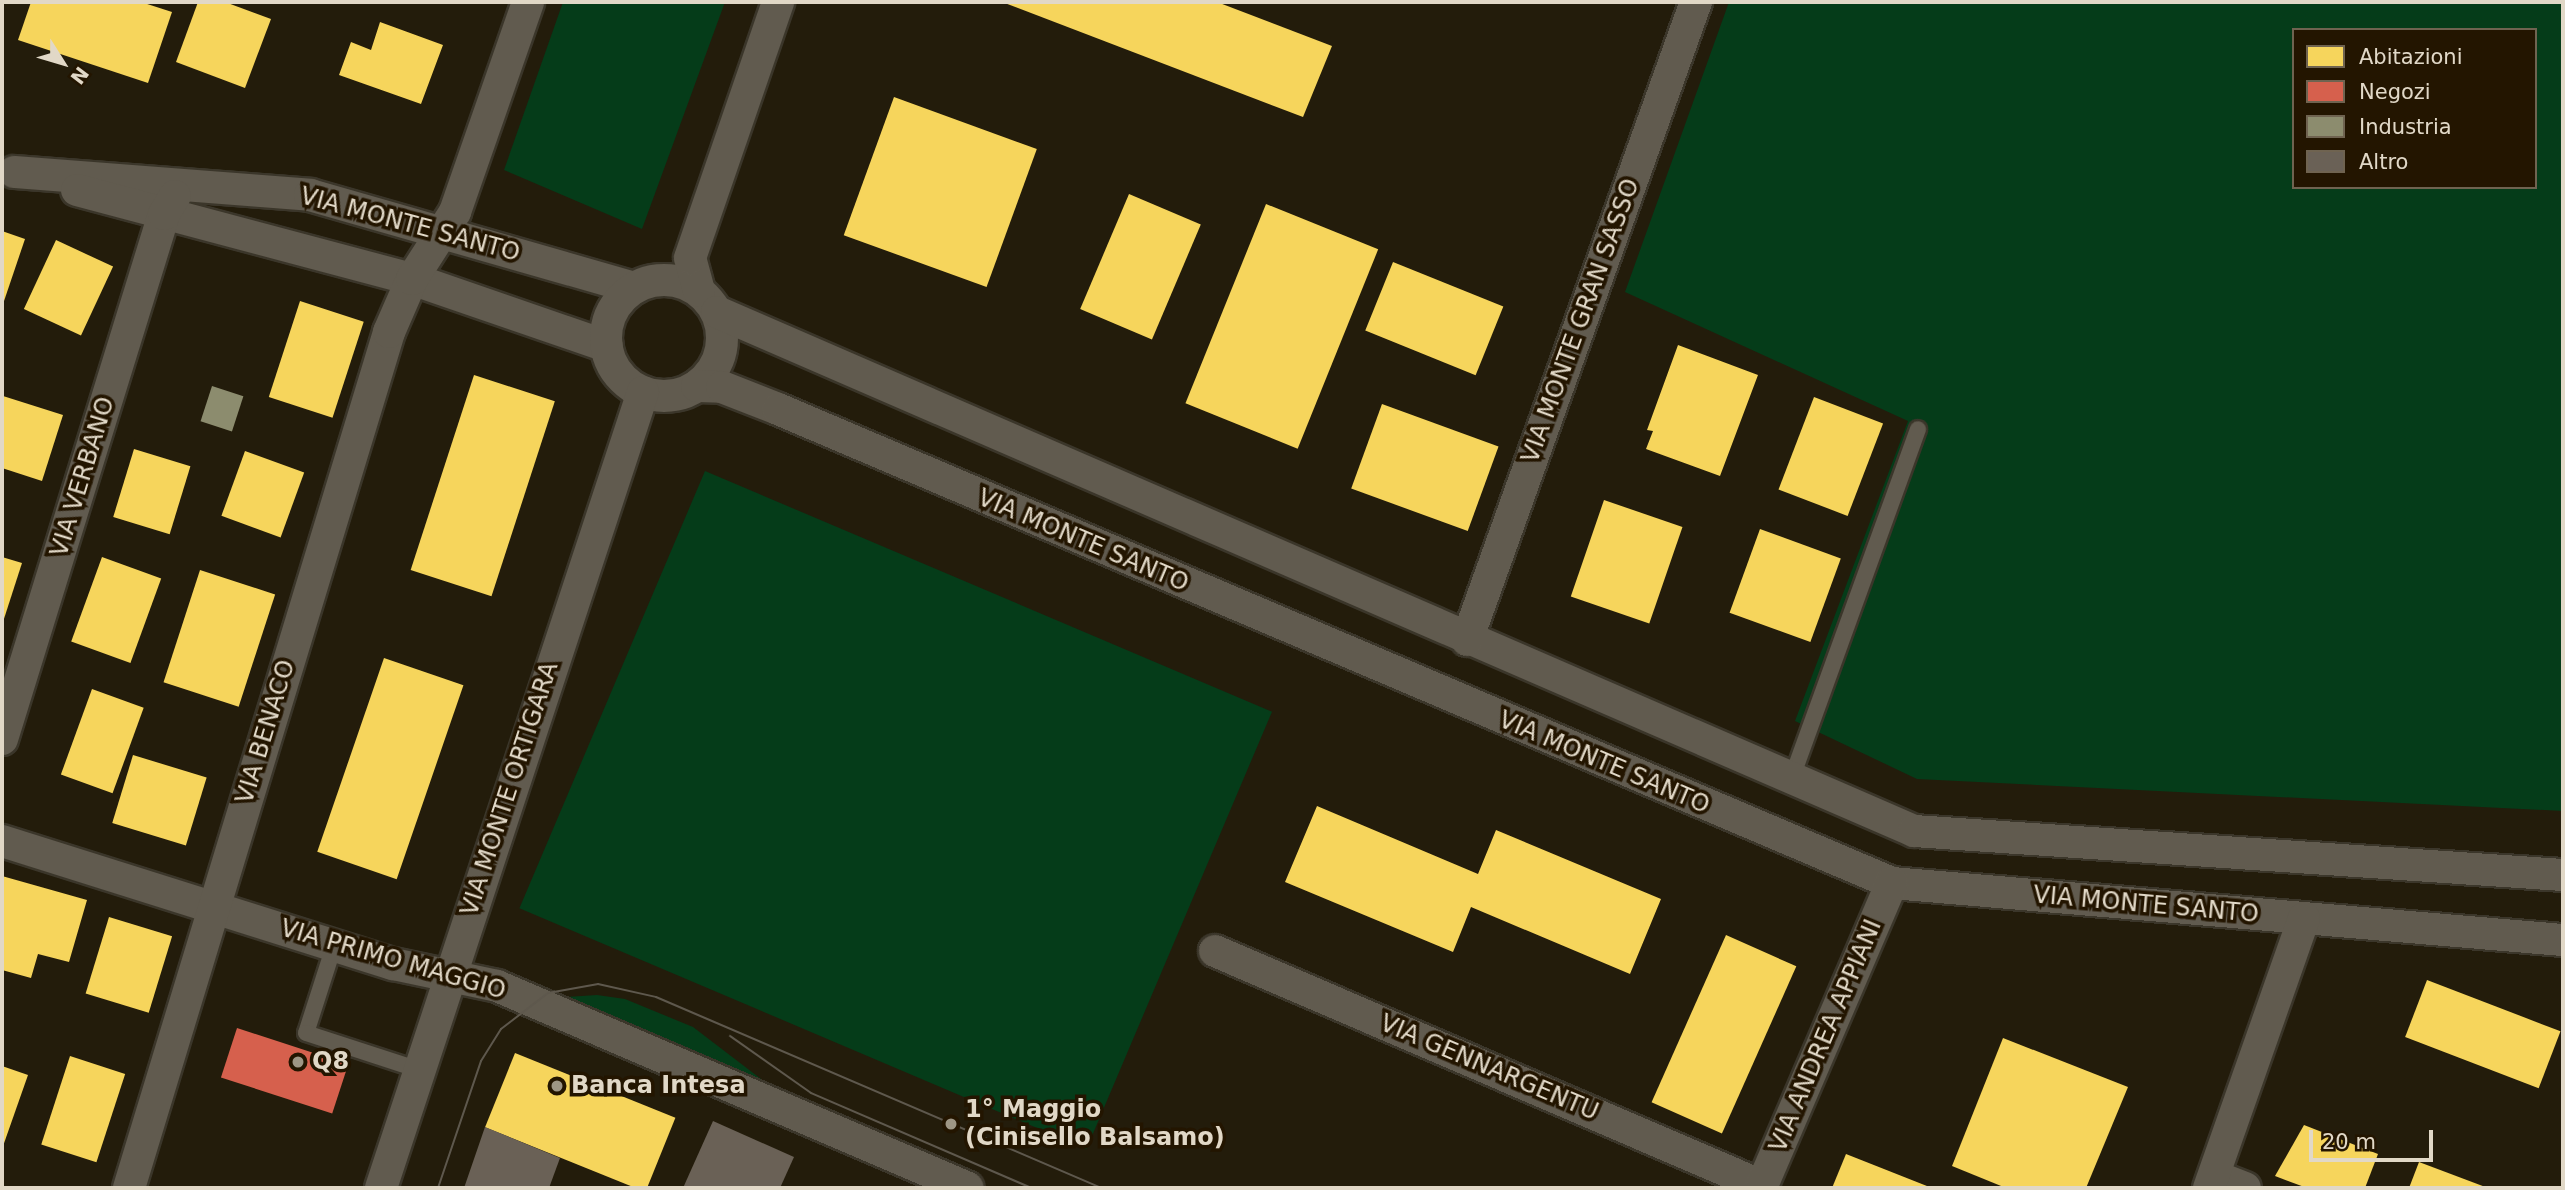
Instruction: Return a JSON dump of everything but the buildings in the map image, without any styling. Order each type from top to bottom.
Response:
[{"type":"street","name":"VIA BENACO","points":[[129,1188],[389,332],[412,279],[446,231],[528,2]]},
{"type":"street","points":[[778,2],[691,258],[708,301],[720,353],[696,386],[670,395],[643,392],[621,377],[607,346],[611,313],[634,288],[667,279],[708,301],[1467,640],[1888,823],[1940,837],[2563,875]]},
{"type":"street","name":"VIA MONTE GRAN SASSO","points":[[1467,640],[1696,2]]},
{"type":"street","name":"VIA MONTE SANTO","points":[[8,171],[310,195],[446,231],[634,288]]},
{"type":"street","name":"VIA MONTE SANTO","points":[[8,171],[412,279],[607,346]]},
{"type":"street","name":"VIA VERBANO","points":[[2,739],[164,214],[185,184]]},
{"type":"street","name":"VIA MONTE SANTO","points":[[696,386],[722,387],[778,409],[1892,883],[2563,940]]},
{"type":"street","name":"VIA MONTE ORTIGARA","points":[[381,1188],[643,392]]},
{"type":"street","name":"VIA PRIMO MAGGIO","points":[[2,841],[334,946],[497,986],[968,1188]]},
{"type":"street","name":"VIA ANDREA APPIANI","points":[[1761,1187],[1892,883]]},
{"type":"street","points":[[2245,1188],[2212,1182],[2304,918]]},
{"type":"street","name":"VIA GENNARGENTU","points":[[1215,951],[1761,1187]]},
{"type":"lane","points":[[1791,780],[1918,429]]},
{"type":"lane","points":[[334,946],[306,1033],[419,1070]]},
{"type":"green space","points":[[563,2],[725,2],[642,229],[504,170]]},
{"type":"green space","points":[[1729,2],[2563,2],[2563,811],[1917,779],[1795,721],[1908,421],[1625,292]]},
{"type":"green space","points":[[705,471],[1272,712],[1086,1149],[519,908]]},
{"type":"green space","points":[[597,995],[625,999],[693,1027],[769,1085],[566,997]]},
{"type":"tram line","points":[[438,1188],[481,1061],[501,1029],[548,993],[598,984],[656,997],[1102,1188]]},
{"type":"tram line","points":[[730,1036],[811,1093],[1032,1188]]},
{"type":"place","name":"Q8","points":[[298,1062]]},
{"type":"place","name":"Banca Intesa","points":[[557,1086]]},
{"type":"place","name":"1° Maggio (Cinisello Balsamo)","points":[[951,1124]]}]
